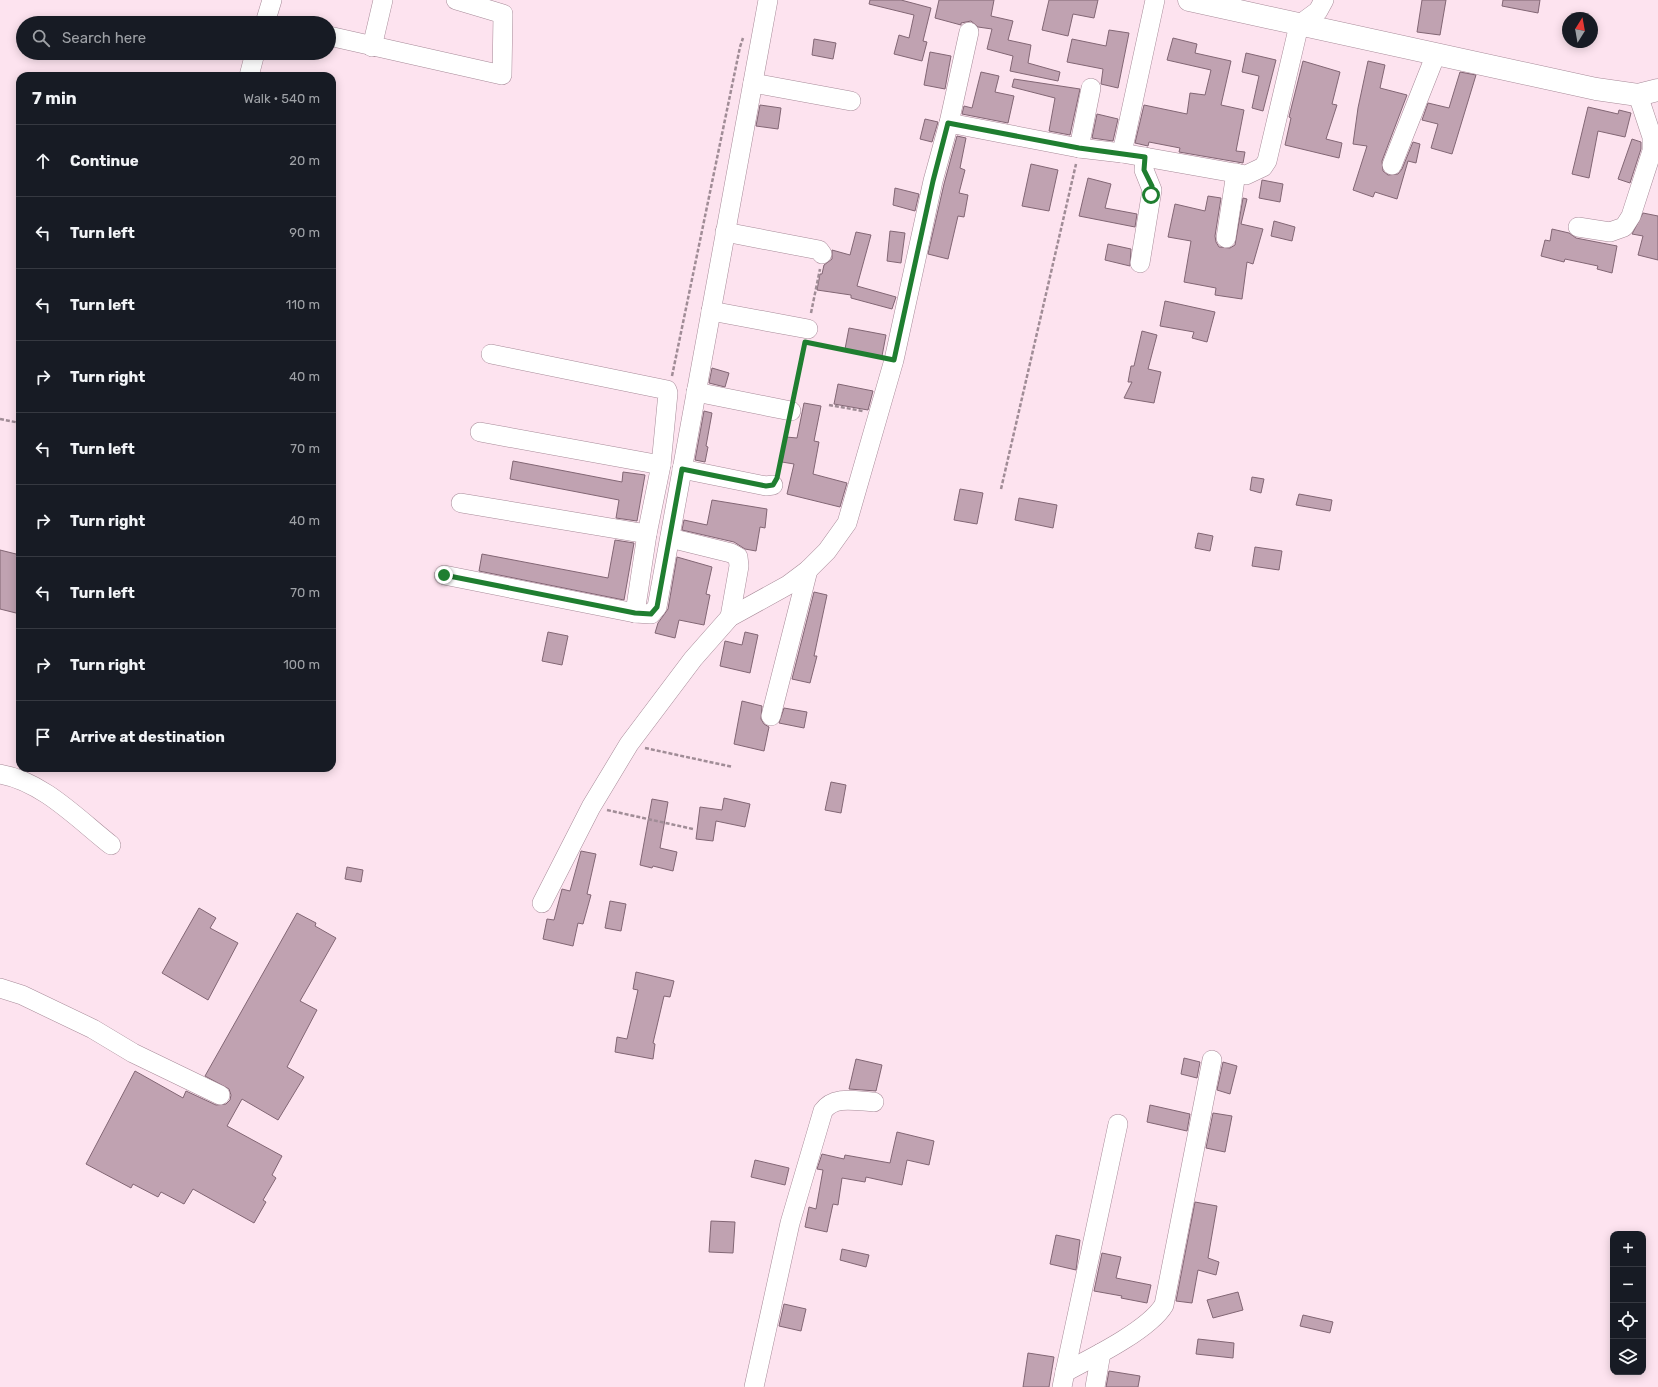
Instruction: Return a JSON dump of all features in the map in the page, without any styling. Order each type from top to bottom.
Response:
[{"type":"main road","points":[[1189,0],[1227,4],[1299,25],[1596,89],[1648,93]]},
{"type":"street","points":[[267,16],[272,0]]},
{"type":"street","points":[[372,47],[383,0]]},
{"type":"street","points":[[336,38],[502,75],[502,14],[456,0]]},
{"type":"street","points":[[444,575],[635,613],[651,614],[657,607],[768,0]]},
{"type":"street","points":[[1122,153],[1155,0]]},
{"type":"street","points":[[948,123],[1079,148],[1122,153],[1246,175],[1263,167],[1267,161],[1299,25],[1318,11],[1324,0]]},
{"type":"street","points":[[542,902],[591,807],[629,744],[693,659],[730,617],[788,585],[808,570],[827,551],[847,523],[880,414],[894,360],[933,181],[969,32]]},
{"type":"street","points":[[1392,165],[1436,54]]},
{"type":"street","points":[[250,72],[253,60]]},
{"type":"street","points":[[753,82],[851,102]]},
{"type":"street","points":[[1079,148],[1091,88]]},
{"type":"street","points":[[1578,227],[1610,232],[1624,227],[1631,216],[1652,151],[1648,93]]},
{"type":"street","points":[[1140,263],[1152,190],[1144,170],[1145,157]]},
{"type":"street","points":[[1226,238],[1236,173]]},
{"type":"street","points":[[725,232],[819,250],[822,254]]},
{"type":"street","points":[[711,311],[806,336]]},
{"type":"street","points":[[491,354],[664,389],[668,393],[661,465],[647,534],[635,613]]},
{"type":"street","points":[[696,392],[791,411]]},
{"type":"street","points":[[480,432],[661,465]]},
{"type":"street","points":[[682,469],[766,486],[773,485]]},
{"type":"street","points":[[461,503],[647,534]]},
{"type":"street","points":[[670,538],[731,553],[738,557],[739,566],[730,617]]},
{"type":"street","points":[[771,716],[808,570]]},
{"type":"street","points":[[0,774],[23,779],[40,790],[111,845]]},
{"type":"street","points":[[0,988],[22,995],[93,1029],[133,1053],[220,1095]]},
{"type":"street","points":[[1063,1379],[1158,1316],[1164,1306],[1212,1060]]},
{"type":"street","points":[[754,1387],[790,1223],[823,1111],[828,1104],[837,1100],[874,1102]]},
{"type":"street","points":[[1063,1379],[1118,1124]]},
{"type":"street","points":[[1095,1387],[1101,1353]]},
{"type":"path","points":[[668,393],[740,47],[746,34]]},
{"type":"path","points":[[1001,489],[1079,148]]},
{"type":"path","points":[[773,485],[777,478],[822,254]]},
{"type":"path","points":[[806,336],[894,360]]},
{"type":"path","points":[[830,405],[880,414]]},
{"type":"path","points":[[0,419],[16,423]]},
{"type":"path","points":[[629,744],[733,767]]},
{"type":"path","points":[[591,807],[693,829]]},
{"type":"building","points":[[870,0],[901,0],[931,8],[923,41],[927,42],[922,61],[894,54],[899,35],[909,38],[914,15],[869,4]]},
{"type":"building","points":[[939,0],[994,0],[991,16],[1013,21],[1008,40],[1031,45],[1028,63],[1060,72],[1058,81],[1010,71],[1013,56],[987,49],[992,29],[978,27],[971,21],[961,23],[961,25],[935,18]]},
{"type":"building","points":[[1049,0],[1098,0],[1094,18],[1073,14],[1068,36],[1042,30]]},
{"type":"building","points":[[1422,0],[1446,0],[1440,35],[1417,32]]},
{"type":"building","points":[[1503,0],[1540,0],[1538,13],[1502,6]]},
{"type":"building","points":[[1109,30],[1129,33],[1118,88],[1101,84],[1103,69],[1067,62],[1072,39],[1106,46]]},
{"type":"building","points":[[1173,38],[1197,44],[1195,53],[1231,61],[1221,105],[1244,110],[1236,151],[1245,152],[1243,163],[1179,152],[1180,148],[1149,142],[1148,146],[1135,143],[1144,105],[1187,114],[1190,93],[1205,95],[1211,70],[1167,60]]},
{"type":"building","points":[[814,39],[836,43],[833,59],[812,55]]},
{"type":"building","points":[[930,52],[951,56],[945,89],[924,85]]},
{"type":"building","points":[[1246,53],[1276,60],[1263,111],[1252,108],[1259,76],[1242,72]]},
{"type":"building","points":[[1303,61],[1340,72],[1332,104],[1337,105],[1326,139],[1342,143],[1339,158],[1285,145],[1291,118],[1289,117]]},
{"type":"building","points":[[1368,61],[1385,65],[1380,88],[1407,95],[1382,161],[1383,171],[1388,175],[1398,174],[1402,169],[1413,142],[1420,144],[1416,163],[1408,161],[1397,199],[1375,192],[1373,197],[1353,190],[1367,146],[1353,144],[1358,108]]},
{"type":"building","points":[[981,72],[999,76],[995,92],[1014,96],[1008,123],[962,114],[964,106],[972,108]]},
{"type":"building","points":[[1460,72],[1476,75],[1452,154],[1431,148],[1438,124],[1422,120],[1428,103],[1449,108]]},
{"type":"building","points":[[1014,79],[1080,89],[1070,135],[1049,131],[1055,98],[1012,87]]},
{"type":"building","points":[[760,105],[781,108],[778,129],[756,126]]},
{"type":"building","points":[[1588,107],[1618,114],[1619,110],[1631,113],[1625,137],[1598,131],[1589,178],[1572,174]]},
{"type":"building","points":[[1097,114],[1118,119],[1113,141],[1092,138]]},
{"type":"building","points":[[925,119],[938,122],[932,142],[920,139]]},
{"type":"building","points":[[957,136],[966,138],[960,168],[965,170],[959,193],[968,195],[964,217],[958,216],[948,259],[928,254]]},
{"type":"building","points":[[1632,139],[1641,142],[1641,149],[1630,183],[1618,179]]},
{"type":"building","points":[[1031,164],[1058,170],[1049,211],[1022,206]]},
{"type":"building","points":[[1088,178],[1111,184],[1105,208],[1137,214],[1135,227],[1079,216]]},
{"type":"building","points":[[1262,180],[1283,184],[1280,202],[1259,198]]},
{"type":"building","points":[[895,188],[919,194],[915,211],[893,205]]},
{"type":"building","points":[[1208,196],[1221,198],[1215,236],[1219,247],[1230,248],[1235,245],[1243,198],[1247,199],[1241,224],[1263,229],[1253,264],[1247,262],[1242,299],[1215,295],[1216,288],[1184,282],[1191,241],[1168,237],[1175,204],[1205,211]]},
{"type":"building","points":[[1643,213],[1658,216],[1658,260],[1638,255],[1643,236],[1632,234]]},
{"type":"building","points":[[1274,221],[1295,227],[1292,241],[1271,236]]},
{"type":"building","points":[[1552,229],[1569,233],[1576,238],[1617,246],[1612,273],[1597,269],[1598,266],[1565,259],[1564,262],[1541,256],[1545,240],[1550,241]]},
{"type":"building","points":[[890,231],[905,233],[901,263],[887,261]]},
{"type":"building","points":[[856,232],[871,235],[857,286],[896,297],[892,309],[851,298],[851,295],[817,290],[820,274],[822,274],[824,265],[832,259],[832,250],[850,255]]},
{"type":"building","points":[[1108,244],[1131,249],[1130,266],[1105,260]]},
{"type":"building","points":[[1165,301],[1215,312],[1207,342],[1192,338],[1194,332],[1160,326]]},
{"type":"building","points":[[849,328],[886,335],[882,356],[845,349]]},
{"type":"building","points":[[1142,331],[1157,335],[1148,369],[1161,372],[1154,403],[1124,398],[1132,382],[1128,382],[1131,366],[1134,366]]},
{"type":"building","points":[[712,368],[729,373],[725,387],[709,383]]},
{"type":"building","points":[[838,384],[873,391],[868,410],[834,404]]},
{"type":"building","points":[[804,403],[821,406],[814,441],[819,442],[813,474],[847,483],[840,507],[787,494],[794,464],[782,462],[786,437],[797,438]]},
{"type":"building","points":[[704,411],[712,413],[706,446],[708,447],[705,462],[695,460]]},
{"type":"building","points":[[513,461],[622,482],[623,472],[645,475],[637,521],[616,518],[619,500],[510,479]]},
{"type":"building","points":[[1252,477],[1264,479],[1261,493],[1250,490]]},
{"type":"building","points":[[960,489],[983,493],[977,524],[954,520]]},
{"type":"building","points":[[1299,494],[1332,500],[1330,511],[1296,505]]},
{"type":"building","points":[[1019,498],[1057,505],[1053,528],[1015,520]]},
{"type":"building","points":[[712,500],[767,509],[765,528],[760,527],[756,551],[745,549],[734,542],[682,530],[684,520],[707,525]]},
{"type":"building","points":[[1198,533],[1213,536],[1210,551],[1195,548]]},
{"type":"building","points":[[615,540],[634,543],[624,600],[479,571],[482,554],[608,578]]},
{"type":"building","points":[[1255,547],[1282,551],[1279,570],[1252,566]]},
{"type":"building","points":[[0,550],[16,554],[16,613],[0,609]]},
{"type":"building","points":[[677,557],[712,567],[706,594],[710,595],[704,625],[679,620],[675,638],[655,633],[658,623],[668,609]]},
{"type":"building","points":[[814,592],[827,595],[814,656],[817,656],[810,683],[792,679]]},
{"type":"building","points":[[548,632],[568,636],[562,665],[542,661]]},
{"type":"building","points":[[745,632],[758,635],[750,673],[720,666],[725,641],[742,645]]},
{"type":"building","points":[[742,701],[762,706],[761,719],[764,724],[769,727],[764,751],[734,744]]},
{"type":"building","points":[[784,708],[807,712],[804,728],[779,723]]},
{"type":"building","points":[[831,782],[846,785],[841,813],[825,810]]},
{"type":"building","points":[[724,798],[750,804],[745,827],[716,821],[713,841],[696,839],[700,807],[722,810]]},
{"type":"building","points":[[652,799],[668,802],[660,848],[677,852],[673,871],[653,866],[652,868],[640,865]]},
{"type":"building","points":[[581,851],[596,854],[587,894],[591,895],[583,924],[578,923],[573,946],[543,939],[547,919],[554,920],[562,889],[570,891]]},
{"type":"building","points":[[347,867],[363,870],[361,882],[345,879]]},
{"type":"building","points":[[610,901],[626,904],[621,931],[605,928]]},
{"type":"building","points":[[199,908],[216,918],[210,928],[238,943],[208,1000],[162,973]]},
{"type":"building","points":[[297,913],[316,923],[315,926],[336,938],[300,1001],[317,1010],[287,1067],[304,1077],[278,1120],[242,1099],[227,1126],[282,1156],[272,1175],[276,1178],[263,1200],[266,1202],[254,1223],[193,1189],[184,1204],[161,1192],[158,1197],[133,1184],[131,1188],[86,1164],[135,1071],[183,1098],[186,1091],[216,1105],[226,1104],[230,1100],[231,1095],[229,1089],[205,1076]]},
{"type":"building","points":[[636,972],[674,981],[670,997],[664,996],[653,1043],[655,1044],[653,1059],[615,1052],[617,1037],[627,1039],[638,990],[633,989]]},
{"type":"building","points":[[1184,1058],[1200,1062],[1197,1078],[1181,1074]]},
{"type":"building","points":[[856,1059],[882,1065],[876,1091],[849,1089]]},
{"type":"building","points":[[1223,1062],[1237,1066],[1230,1094],[1217,1090]]},
{"type":"building","points":[[1150,1105],[1190,1114],[1187,1131],[1147,1122]]},
{"type":"building","points":[[1213,1113],[1232,1116],[1225,1152],[1206,1148]]},
{"type":"building","points":[[897,1132],[934,1141],[929,1165],[907,1160],[902,1185],[866,1177],[865,1182],[842,1178],[838,1205],[833,1204],[827,1232],[805,1227],[809,1207],[816,1209],[823,1170],[817,1169],[822,1154],[844,1159],[845,1155],[890,1163]]},
{"type":"building","points":[[755,1160],[789,1168],[785,1185],[751,1177]]},
{"type":"building","points":[[1195,1202],[1217,1206],[1208,1258],[1219,1262],[1216,1275],[1198,1270],[1192,1303],[1176,1301]]},
{"type":"building","points":[[711,1221],[735,1222],[733,1253],[709,1252]]},
{"type":"building","points":[[1056,1235],[1080,1240],[1076,1270],[1050,1264]]},
{"type":"building","points":[[842,1249],[869,1255],[866,1267],[840,1260]]},
{"type":"building","points":[[1102,1253],[1121,1257],[1116,1278],[1151,1285],[1147,1303],[1121,1298],[1122,1296],[1094,1291]]},
{"type":"building","points":[[1238,1292],[1243,1310],[1213,1318],[1207,1300]]},
{"type":"building","points":[[784,1304],[806,1309],[801,1331],[779,1326]]},
{"type":"building","points":[[1303,1315],[1333,1322],[1330,1333],[1300,1326]]},
{"type":"building","points":[[1198,1339],[1234,1343],[1233,1358],[1196,1354]]},
{"type":"building","points":[[1028,1353],[1054,1357],[1049,1387],[1023,1387]]},
{"type":"building","points":[[1109,1371],[1140,1376],[1138,1387],[1106,1387]]},
{"type":"route","points":[[444,575],[635,613],[651,614],[655,611],[657,607],[682,469],[766,486],[773,485],[777,478],[805,342],[894,360],[933,181],[948,123],[1079,148],[1145,157],[1144,170],[1152,186],[1151,195]]}]
